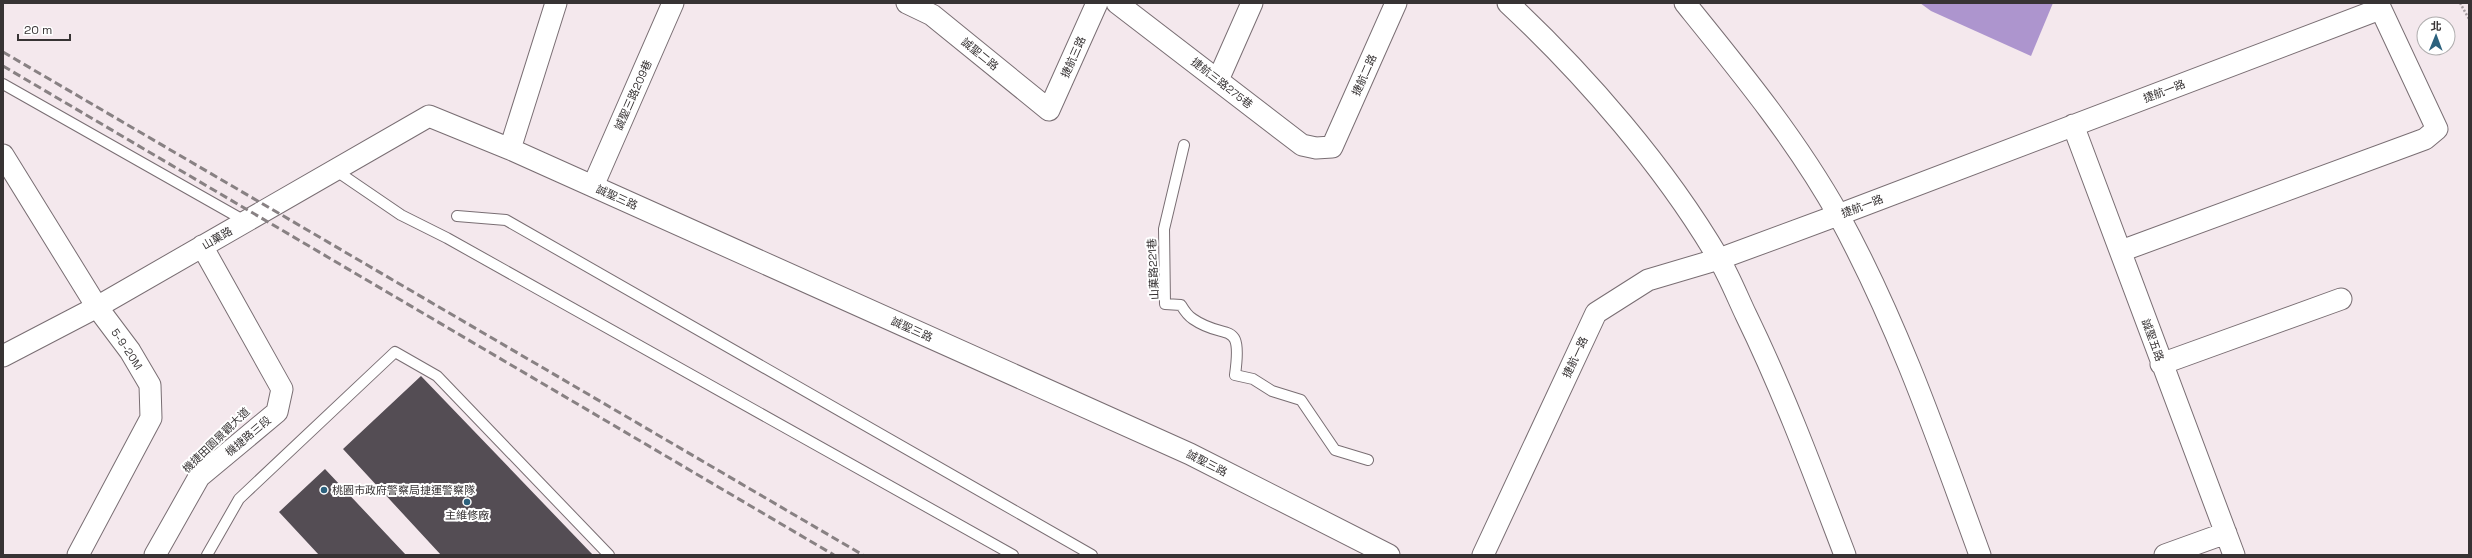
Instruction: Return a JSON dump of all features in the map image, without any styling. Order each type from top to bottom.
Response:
[{"type":"street","points":[[510,149],[556,3]]},
{"type":"street","name":"誠聖三路209巷","points":[[593,186],[673,3]]},
{"type":"street","name":"誠聖二路","points":[[907,3],[932,15],[1049,110]]},
{"type":"street","name":"捷航三路","points":[[1049,110],[1097,3]]},
{"type":"street","name":"捷航三路275巷","points":[[1117,3],[1302,145],[1316,148],[1332,147]]},
{"type":"street","points":[[1218,80],[1252,3]]},
{"type":"street","name":"捷航二路","points":[[1332,147],[1396,3]]},
{"type":"street","points":[[1508,3],[1547,39],[1612,112],[1672,189],[1719,259],[1765,353],[1807,453],[1845,555]]},
{"type":"street","points":[[1685,3],[1791,138],[1838,216],[1884,305],[1915,378],[1980,555]]},
{"type":"street","points":[[2121,251],[2425,140],[2437,128],[2379,6]]},
{"type":"street","name":"捷航一路","points":[[1483,555],[1596,313],[1648,280],[1719,259],[1838,216],[2379,6]]},
{"type":"street","name":"誠聖三路","points":[[430,116],[510,149],[1190,454],[1389,555]]},
{"type":"street","name":"山菓路","points":[[3,356],[97,307],[430,116]]},
{"type":"street","name":"誠聖五路","points":[[2072,125],[2121,251],[2234,555]]},
{"type":"street","name":"5-9-20M","points":[[3,155],[97,307],[130,351],[150,384],[152,404],[150,418],[78,555]]},
{"type":"street","name":"機捷路三段","points":[[155,555],[199,477],[277,412],[282,389],[202,246]]},
{"type":"street","points":[[2162,364],[2341,299]]},
{"type":"street","points":[[2165,555],[2226,533]]},
{"type":"lane","points":[[3,84],[245,222]]},
{"type":"lane","name":"山菓路221巷","points":[[1184,145],[1164,229],[1165,304],[1181,305],[1192,319],[1210,327],[1227,331],[1236,342],[1238,353],[1235,375],[1253,379],[1272,391],[1301,400],[1335,450],[1368,460]]},
{"type":"lane","points":[[335,170],[401,215],[447,238],[1013,555]]},
{"type":"lane","points":[[458,216],[506,220],[1092,555]]},
{"type":"lane","points":[[207,555],[239,499],[395,352],[437,376],[609,555]]},
{"type":"path","points":[[2460,3],[2469,19]]},
{"type":"shaded area","points":[[1920,3],[2053,3],[2031,56],[1931,11]]},
{"type":"building","name":"主維修廠","points":[[421,376],[593,555],[441,555],[343,449]]},
{"type":"building","name":"桃園市政府警察局捷運警察隊","points":[[325,469],[406,555],[319,555],[279,512]]},
{"type":"railway","points":[[3,52],[863,555]]},
{"type":"railway","points":[[3,66],[834,555]]},
{"type":"place","name":"桃園市政府警察局捷運警察隊","points":[[324,490]]},
{"type":"place","name":"主維修廠","points":[[467,502]]}]
